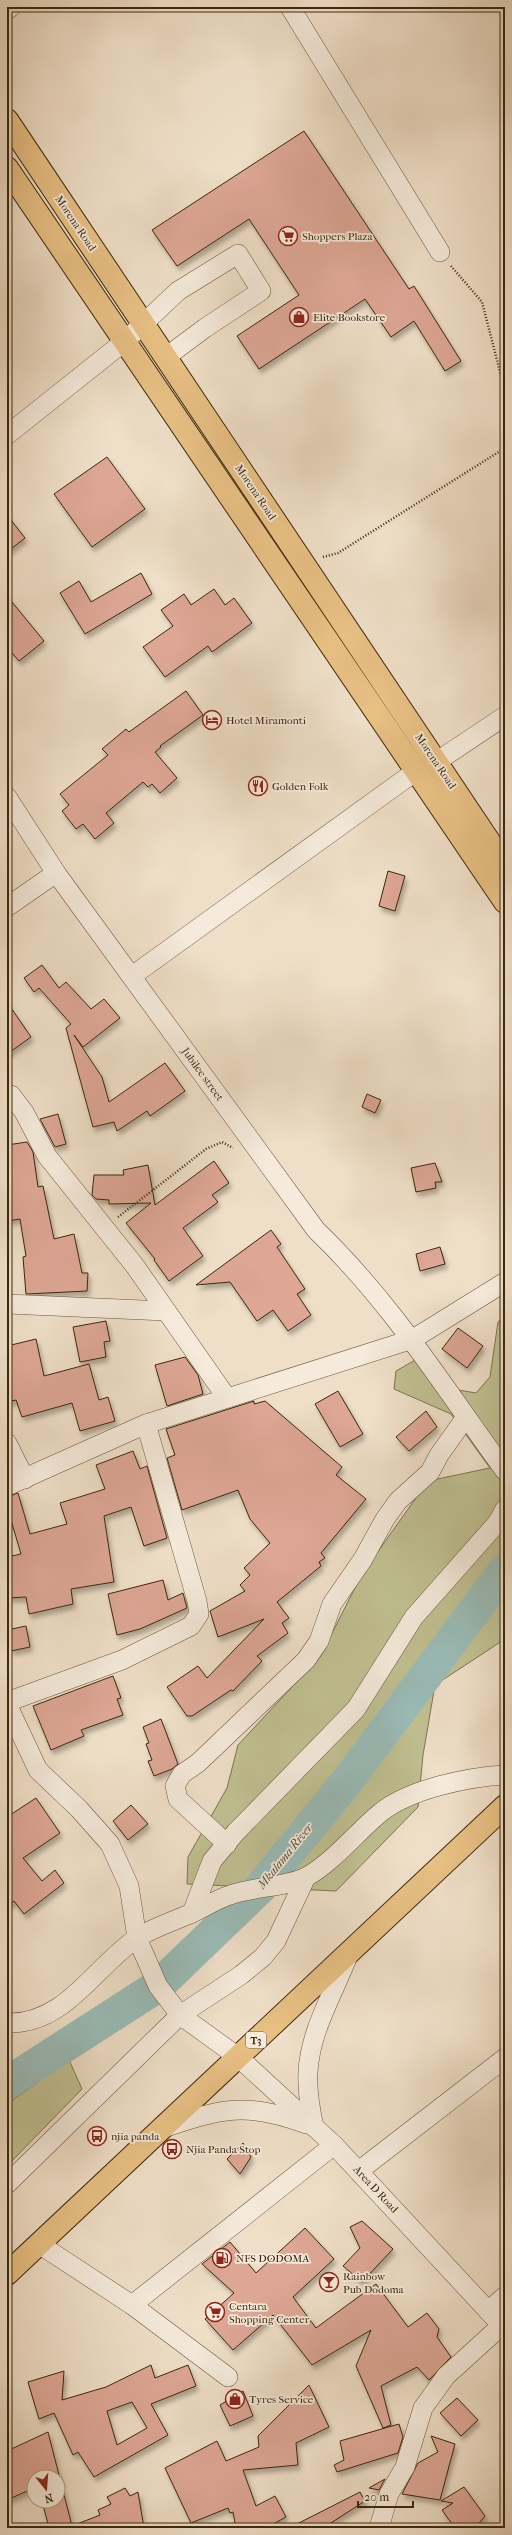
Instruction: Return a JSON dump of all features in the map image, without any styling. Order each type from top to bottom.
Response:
[{"type":"main road","name":"Morena Road","points":[[7,120],[436,762],[502,854]]},
{"type":"main road","name":"Morena Road","points":[[7,168],[505,902]]},
{"type":"main road","name":"T3","points":[[7,2274],[505,1806]]},
{"type":"street","points":[[7,10],[11,7]]},
{"type":"street","points":[[290,7],[440,252]]},
{"type":"street","points":[[7,435],[125,341],[178,292],[238,254],[261,290],[205,328],[166,358]]},
{"type":"street","points":[[436,762],[505,716]]},
{"type":"street","points":[[132,976],[416,771]]},
{"type":"street","name":"Jubilee street","points":[[7,798],[56,873],[316,1230],[352,1265],[413,1339],[505,1471]]},
{"type":"street","points":[[7,907],[56,873]]},
{"type":"street","points":[[8,1094],[24,1112],[47,1156],[135,1266],[227,1398]]},
{"type":"street","points":[[7,1486],[146,1424],[413,1339],[505,1282]]},
{"type":"street","points":[[7,1304],[166,1311]]},
{"type":"street","points":[[227,1844],[178,1799],[176,1786],[182,1774],[198,1763],[306,1660],[319,1641],[332,1604],[363,1559],[385,1519],[398,1501],[430,1472],[439,1455],[466,1417]]},
{"type":"street","points":[[7,1703],[122,1660],[191,1626],[199,1614],[197,1601],[146,1424]]},
{"type":"street","points":[[7,1443],[25,1478]]},
{"type":"street","points":[[192,1913],[212,1861],[356,1709],[414,1617],[498,1522],[505,1509]]},
{"type":"street","name":"Area D Road","points":[[7,1703],[38,1770],[79,1809],[110,1844],[129,1886],[137,1938],[158,1986],[180,2015],[238,2057],[360,2170],[503,2327]]},
{"type":"street","points":[[7,2184],[180,2015],[241,1975],[263,1957],[276,1941],[306,1877],[381,1812],[408,1798],[442,1785],[479,1776],[505,1776]]},
{"type":"street","points":[[7,2023],[21,2023],[41,2017],[66,2003],[137,1938],[230,1895],[306,1877]]},
{"type":"street","points":[[162,2128],[218,2112],[258,2109],[314,2127],[308,2088],[310,2057],[315,2036],[349,1952]]},
{"type":"street","points":[[360,2170],[505,2058]]},
{"type":"street","points":[[132,2305],[334,2145]]},
{"type":"street","points":[[39,2244],[132,2305],[228,2377]]},
{"type":"street","points":[[488,2311],[505,2296]]},
{"type":"street","points":[[379,2528],[389,2494],[405,2467],[423,2408],[446,2376],[503,2327]]},
{"type":"path","points":[[440,252],[482,302],[505,391]]},
{"type":"path","points":[[303,562],[338,553],[505,448]]},
{"type":"path","points":[[104,1228],[206,1149],[222,1142],[238,1154]]},
{"type":"green space","points":[[505,1315],[505,1639],[435,1685],[423,1755],[418,1807],[336,1891],[187,1884],[188,1857],[227,1788],[238,1745],[320,1657],[362,1574],[428,1481],[490,1468],[451,1414],[394,1389],[396,1371],[424,1355],[446,1388],[476,1393],[490,1377],[498,1322]]},
{"type":"green space","points":[[69,2060],[82,2089],[7,2166],[7,2104]]},
{"type":"building","points":[[304,131],[409,289],[414,286],[461,361],[445,371],[414,321],[391,337],[365,299],[259,369],[237,336],[299,295],[249,219],[177,266],[152,230]]},
{"type":"building","points":[[107,457],[145,509],[92,547],[54,494]]},
{"type":"building","points":[[7,515],[25,538],[7,552]]},
{"type":"building","points":[[141,573],[152,594],[85,634],[60,593],[79,581],[91,602]]},
{"type":"building","points":[[214,589],[225,605],[234,598],[252,623],[212,652],[208,646],[165,677],[143,647],[173,626],[161,610],[184,594],[191,605]]},
{"type":"building","points":[[7,596],[44,641],[19,661],[7,647]]},
{"type":"building","points":[[186,691],[203,715],[160,746],[161,747],[155,752],[177,778],[160,793],[152,784],[148,787],[143,782],[106,813],[114,823],[95,839],[83,824],[76,829],[62,811],[69,805],[60,794],[108,755],[102,749],[126,729],[129,732]]},
{"type":"building","points":[[388,871],[405,876],[395,911],[379,906]]},
{"type":"building","points":[[42,965],[59,988],[66,982],[91,1009],[104,999],[120,1018],[83,1047],[74,1035],[102,1077],[109,1102],[165,1063],[185,1091],[150,1116],[147,1111],[117,1131],[114,1122],[93,1127],[66,1028],[71,1024],[39,988],[34,992],[24,978]]},
{"type":"building","points":[[7,1002],[31,1037],[7,1054]]},
{"type":"building","points":[[367,1094],[381,1100],[375,1113],[362,1107]]},
{"type":"building","points":[[58,1114],[66,1144],[55,1147],[40,1119]]},
{"type":"building","points":[[27,1142],[33,1152],[38,1187],[43,1186],[54,1239],[74,1234],[82,1273],[88,1273],[87,1291],[26,1294],[23,1257],[26,1256],[20,1219],[7,1221],[7,1194],[10,1194],[7,1145]]},
{"type":"building","points":[[214,1161],[229,1183],[212,1195],[218,1202],[183,1228],[203,1256],[169,1281],[154,1260],[155,1259],[126,1223],[151,1203],[109,1204],[109,1200],[96,1199],[92,1195],[94,1175],[124,1175],[123,1170],[148,1165],[155,1205]]},
{"type":"building","points":[[435,1163],[442,1182],[435,1182],[436,1188],[416,1192],[411,1168]]},
{"type":"building","points":[[271,1230],[281,1244],[277,1247],[305,1289],[297,1294],[311,1315],[288,1331],[273,1310],[257,1321],[230,1282],[196,1285]]},
{"type":"building","points":[[440,1247],[445,1264],[420,1271],[416,1254]]},
{"type":"building","points":[[106,1321],[110,1341],[104,1342],[106,1357],[80,1362],[73,1327]]},
{"type":"building","points":[[458,1328],[483,1346],[467,1368],[442,1349]]},
{"type":"building","points":[[36,1339],[44,1376],[89,1364],[99,1400],[108,1397],[115,1421],[80,1431],[72,1403],[22,1417],[16,1400],[7,1402],[7,1376],[11,1375],[7,1346]]},
{"type":"building","points":[[185,1357],[198,1375],[203,1394],[167,1406],[155,1365]]},
{"type":"building","points":[[338,1391],[363,1434],[340,1447],[315,1404]]},
{"type":"building","points":[[254,1401],[254,1404],[265,1401],[342,1467],[336,1475],[366,1499],[321,1553],[325,1558],[319,1562],[321,1566],[277,1602],[289,1618],[282,1623],[288,1633],[257,1656],[262,1661],[233,1691],[231,1690],[192,1716],[187,1716],[167,1687],[198,1666],[207,1678],[264,1619],[218,1637],[210,1611],[245,1591],[240,1585],[250,1575],[244,1568],[270,1543],[250,1519],[238,1490],[182,1510],[167,1458],[175,1455],[166,1429]]},
{"type":"building","points":[[426,1411],[437,1427],[409,1451],[396,1437]]},
{"type":"building","points":[[133,1451],[140,1469],[147,1466],[167,1538],[144,1546],[131,1507],[104,1516],[114,1582],[71,1589],[73,1604],[29,1614],[26,1597],[7,1598],[7,1557],[21,1554],[11,1520],[7,1521],[7,1497],[18,1493],[30,1534],[67,1524],[60,1503],[105,1489],[96,1465]]},
{"type":"building","points":[[163,1580],[168,1600],[183,1593],[187,1608],[140,1629],[117,1635],[108,1594]]},
{"type":"building","points":[[26,1626],[30,1647],[11,1651],[7,1630]]},
{"type":"building","points":[[113,1676],[121,1698],[117,1699],[123,1715],[81,1730],[84,1736],[51,1750],[33,1706]]},
{"type":"building","points":[[161,1719],[178,1764],[172,1769],[154,1776],[148,1761],[152,1760],[146,1744],[149,1743],[143,1727]]},
{"type":"building","points":[[36,1798],[60,1833],[23,1858],[42,1881],[55,1870],[64,1883],[24,1914],[14,1901],[7,1906],[7,1817]]},
{"type":"building","points":[[131,1805],[148,1824],[128,1840],[113,1821]]},
{"type":"building","points":[[243,2143],[251,2157],[240,2174],[227,2159]]},
{"type":"building","points":[[362,2221],[393,2249],[362,2282],[343,2266],[360,2248],[350,2227]]},
{"type":"building","points":[[305,2228],[334,2259],[293,2297],[316,2328],[376,2284],[408,2327],[427,2313],[439,2329],[437,2337],[451,2357],[429,2380],[417,2367],[381,2386],[391,2425],[383,2428],[356,2366],[371,2330],[312,2365],[273,2315],[233,2350],[205,2319],[234,2293],[202,2264],[230,2242],[256,2273]]},
{"type":"building","points":[[151,2365],[155,2378],[188,2365],[196,2386],[151,2404],[168,2435],[94,2477],[78,2452],[73,2455],[54,2413],[39,2419],[28,2382],[64,2371],[62,2400],[106,2387]],"holes":[[[132,2402],[147,2428],[117,2445],[107,2411]]]},
{"type":"building","points":[[309,2385],[329,2427],[296,2443],[298,2465],[243,2470],[256,2506],[275,2496],[286,2517],[266,2528],[236,2528],[233,2512],[230,2513],[228,2508],[191,2523],[165,2468],[217,2441],[226,2461],[259,2447],[258,2436]]},
{"type":"building","points":[[243,2391],[253,2416],[230,2426],[220,2405]]},
{"type":"building","points":[[457,2398],[478,2420],[461,2436],[440,2413]]},
{"type":"building","points":[[399,2424],[403,2437],[398,2453],[337,2472],[334,2465],[344,2460],[340,2441]]},
{"type":"building","points":[[48,2432],[57,2469],[26,2469],[26,2492],[7,2500],[7,2451]]},
{"type":"building","points":[[431,2436],[455,2444],[440,2500],[402,2494],[418,2463],[438,2452]]},
{"type":"building","points":[[385,2479],[379,2490],[369,2488]]},
{"type":"building","points":[[464,2487],[485,2516],[475,2528],[455,2528],[442,2510],[453,2503],[441,2501]]},
{"type":"building","points":[[125,2488],[130,2496],[138,2492],[144,2528],[49,2528],[44,2509],[66,2509],[66,2502],[72,2526],[100,2515],[98,2510],[111,2504],[107,2497]]},
{"type":"building","points":[[360,2492],[365,2501],[323,2528],[289,2528]]},
{"type":"waterway","name":"Mkalama River","points":[[7,2083],[158,1986],[260,1888],[348,1780],[505,1570]]},
{"type":"place","name":"Shoppers Plaza","points":[[288,236]]},
{"type":"place","name":"Elite Bookstore","points":[[299,317]]},
{"type":"place","name":"Hotel Miramonti","points":[[212,720]]},
{"type":"place","name":"Golden Folk","points":[[258,786]]},
{"type":"place","name":"njia panda","points":[[97,2136]]},
{"type":"place","name":"Njia Panda Stop","points":[[172,2149]]},
{"type":"place","name":"NFS DODOMA","points":[[222,2258]]},
{"type":"place","name":"Rainbow Pub Dodoma","points":[[329,2282]]},
{"type":"place","name":"Centara Shopping Center","points":[[215,2312]]},
{"type":"place","name":"Tyres Service","points":[[235,2399]]}]
